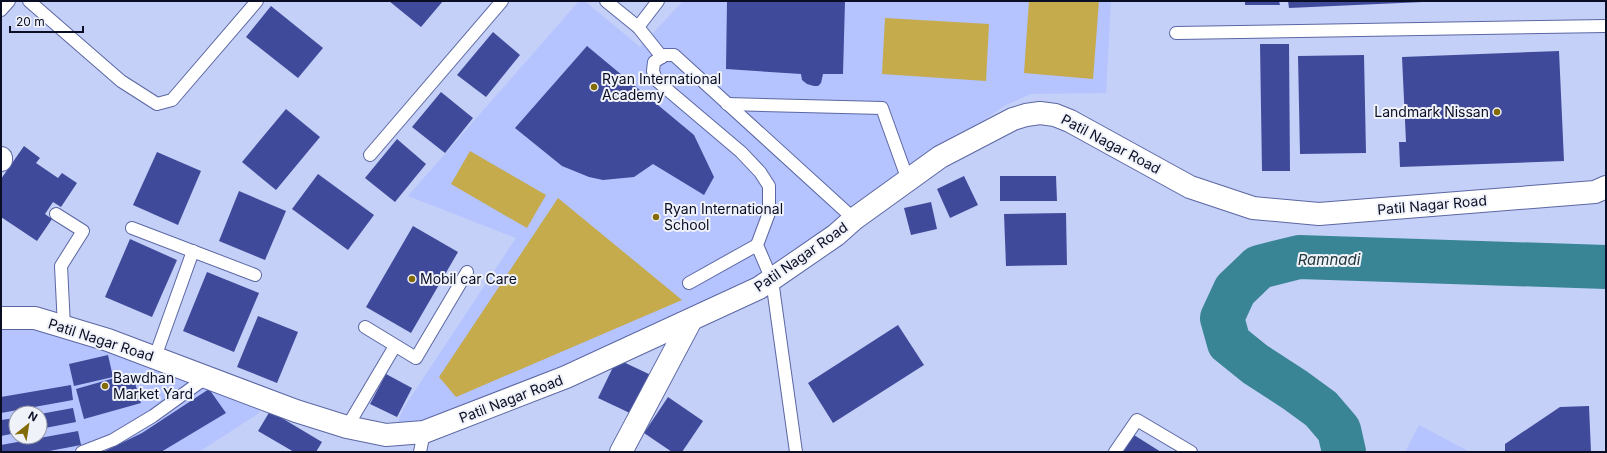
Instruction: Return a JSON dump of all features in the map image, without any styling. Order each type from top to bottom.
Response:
[{"type":"street","name":"Patil Nagar Road","points":[[1,318],[35,318],[108,340],[296,411],[347,427],[422,442],[759,288],[836,235],[854,219],[940,157],[1013,119],[1026,115],[1040,113],[1055,115],[1070,121],[1190,187],[1253,208],[1319,214],[1602,191]]},
{"type":"street","points":[[621,452],[691,320]]},
{"type":"lane","points":[[1,10],[9,1]]},
{"type":"lane","points":[[29,1],[121,81],[157,104],[172,100],[257,1]]},
{"type":"lane","points":[[370,155],[502,1]]},
{"type":"lane","points":[[606,1],[638,27],[662,58]]},
{"type":"lane","points":[[638,27],[658,1]]},
{"type":"lane","points":[[1176,33],[1606,26]]},
{"type":"lane","points":[[689,283],[757,245],[769,213],[769,186],[760,172],[741,152],[656,80],[653,70],[654,62],[665,56],[674,55],[854,219]]},
{"type":"lane","points":[[727,104],[882,108],[905,172]]},
{"type":"lane","points":[[56,214],[83,231],[61,266],[64,327]]},
{"type":"lane","points":[[132,228],[255,275]]},
{"type":"lane","points":[[757,245],[772,280],[796,452]]},
{"type":"lane","points":[[155,357],[193,251]]},
{"type":"lane","points":[[365,328],[416,358],[467,272]]},
{"type":"lane","points":[[347,427],[395,346]]},
{"type":"lane","points":[[82,452],[113,440],[153,416],[207,377]]},
{"type":"lane","points":[[1115,452],[1137,420],[1191,452]]},
{"type":"shaded area","name":"Ryan International School","points":[[579,1],[585,1],[640,47],[683,1],[1111,1],[1106,93],[1031,94],[1004,106],[809,246],[759,279],[703,307],[421,428],[398,422],[403,409],[516,238],[408,196]]},
{"type":"shaded area","points":[[1029,1],[1099,1],[1093,79],[1024,73]]},
{"type":"shaded area","points":[[885,18],[989,24],[986,81],[882,74]]},
{"type":"shaded area","points":[[470,151],[546,195],[527,228],[451,184]]},
{"type":"shaded area","points":[[558,198],[682,300],[456,397],[439,377]]},
{"type":"shaded area","name":"Bawdhan Market Yard","points":[[1,326],[51,332],[102,348],[260,405],[259,413],[199,452],[1,452]]},
{"type":"shaded area","points":[[1419,425],[1470,452],[1405,452]]},
{"type":"building","points":[[389,1],[443,1],[421,27]]},
{"type":"building","points":[[727,1],[845,1],[843,74],[823,74],[821,83],[818,86],[814,86],[807,84],[802,80],[801,74],[726,69]]},
{"type":"building","points":[[1245,1],[1279,1],[1280,5],[1245,5]]},
{"type":"building","points":[[1288,1],[1423,1],[1423,2],[1289,8]]},
{"type":"building","points":[[271,6],[323,48],[298,78],[246,37]]},
{"type":"building","points":[[493,32],[520,55],[486,97],[457,75]]},
{"type":"building","points":[[1260,44],[1289,44],[1290,171],[1262,171]]},
{"type":"building","name":"Ryan International Academy","points":[[587,46],[694,135],[714,177],[704,195],[653,164],[634,177],[603,180],[589,177],[562,166],[515,128]]},
{"type":"building","points":[[1559,51],[1564,161],[1400,167],[1399,142],[1406,142],[1402,57]]},
{"type":"building","points":[[1364,55],[1366,153],[1300,154],[1298,56]]},
{"type":"building","points":[[441,92],[473,118],[445,153],[412,127]]},
{"type":"building","points":[[286,109],[320,137],[276,190],[242,162]]},
{"type":"building","points":[[397,139],[426,164],[395,202],[365,178]]},
{"type":"building","points":[[24,146],[40,158],[36,163],[58,178],[62,173],[77,183],[61,207],[53,202],[45,214],[52,219],[37,241],[1,217],[1,179]]},
{"type":"building","points":[[157,152],[201,171],[178,225],[133,205]]},
{"type":"building","points":[[318,174],[374,215],[348,250],[292,209]]},
{"type":"building","points":[[964,176],[978,205],[950,218],[937,189]]},
{"type":"building","points":[[1000,176],[1056,176],[1057,201],[1000,201]]},
{"type":"building","points":[[239,191],[286,211],[265,260],[219,241]]},
{"type":"building","points":[[931,202],[937,229],[911,235],[904,208]]},
{"type":"building","points":[[1066,213],[1067,265],[1006,266],[1004,214]]},
{"type":"building","name":"Mobil car Care","points":[[413,226],[458,252],[411,333],[366,307]]},
{"type":"building","points":[[130,239],[177,260],[152,317],[105,297]]},
{"type":"building","points":[[207,272],[259,293],[234,352],[183,331]]},
{"type":"building","points":[[258,316],[298,332],[277,383],[237,367]]},
{"type":"building","points":[[898,325],[924,365],[833,423],[808,383]]},
{"type":"building","points":[[108,355],[113,377],[74,386],[69,364]]},
{"type":"building","points":[[617,359],[653,376],[634,415],[598,398]]},
{"type":"building","points":[[132,373],[141,403],[84,419],[76,389]]},
{"type":"building","points":[[386,374],[412,388],[397,417],[370,404]]},
{"type":"building","points":[[71,385],[73,400],[45,405],[8,405],[8,412],[1,413],[1,397]]},
{"type":"building","points":[[209,389],[226,413],[161,452],[103,452],[142,433]]},
{"type":"building","points":[[668,397],[703,421],[682,452],[672,452],[644,433]]},
{"type":"building","points":[[1589,406],[1591,452],[1505,452],[1505,444],[1560,407]]},
{"type":"building","points":[[73,408],[76,422],[48,427],[48,413]]},
{"type":"building","points":[[270,411],[322,442],[316,452],[294,452],[258,431]]},
{"type":"building","points":[[8,419],[8,435],[1,436],[1,420]]},
{"type":"building","points":[[78,431],[81,445],[44,452],[1,452],[1,445],[8,444],[8,445],[48,445],[48,436]]},
{"type":"building","points":[[1134,435],[1161,452],[1123,452]]},
{"type":"waterway","name":"Ramnadi","points":[[1344,452],[1339,430],[1321,409],[1255,364],[1229,343],[1222,318],[1235,290],[1259,267],[1299,257],[1606,267]]},
{"type":"place","name":"Ryan International Academy","points":[[594,87]]},
{"type":"place","name":"Landmark Nissan","points":[[1497,112]]},
{"type":"place","name":"Ryan International School","points":[[656,217]]},
{"type":"place","name":"Mobil car Care","points":[[412,279]]},
{"type":"place","name":"Bawdhan Market Yard","points":[[105,386]]}]
